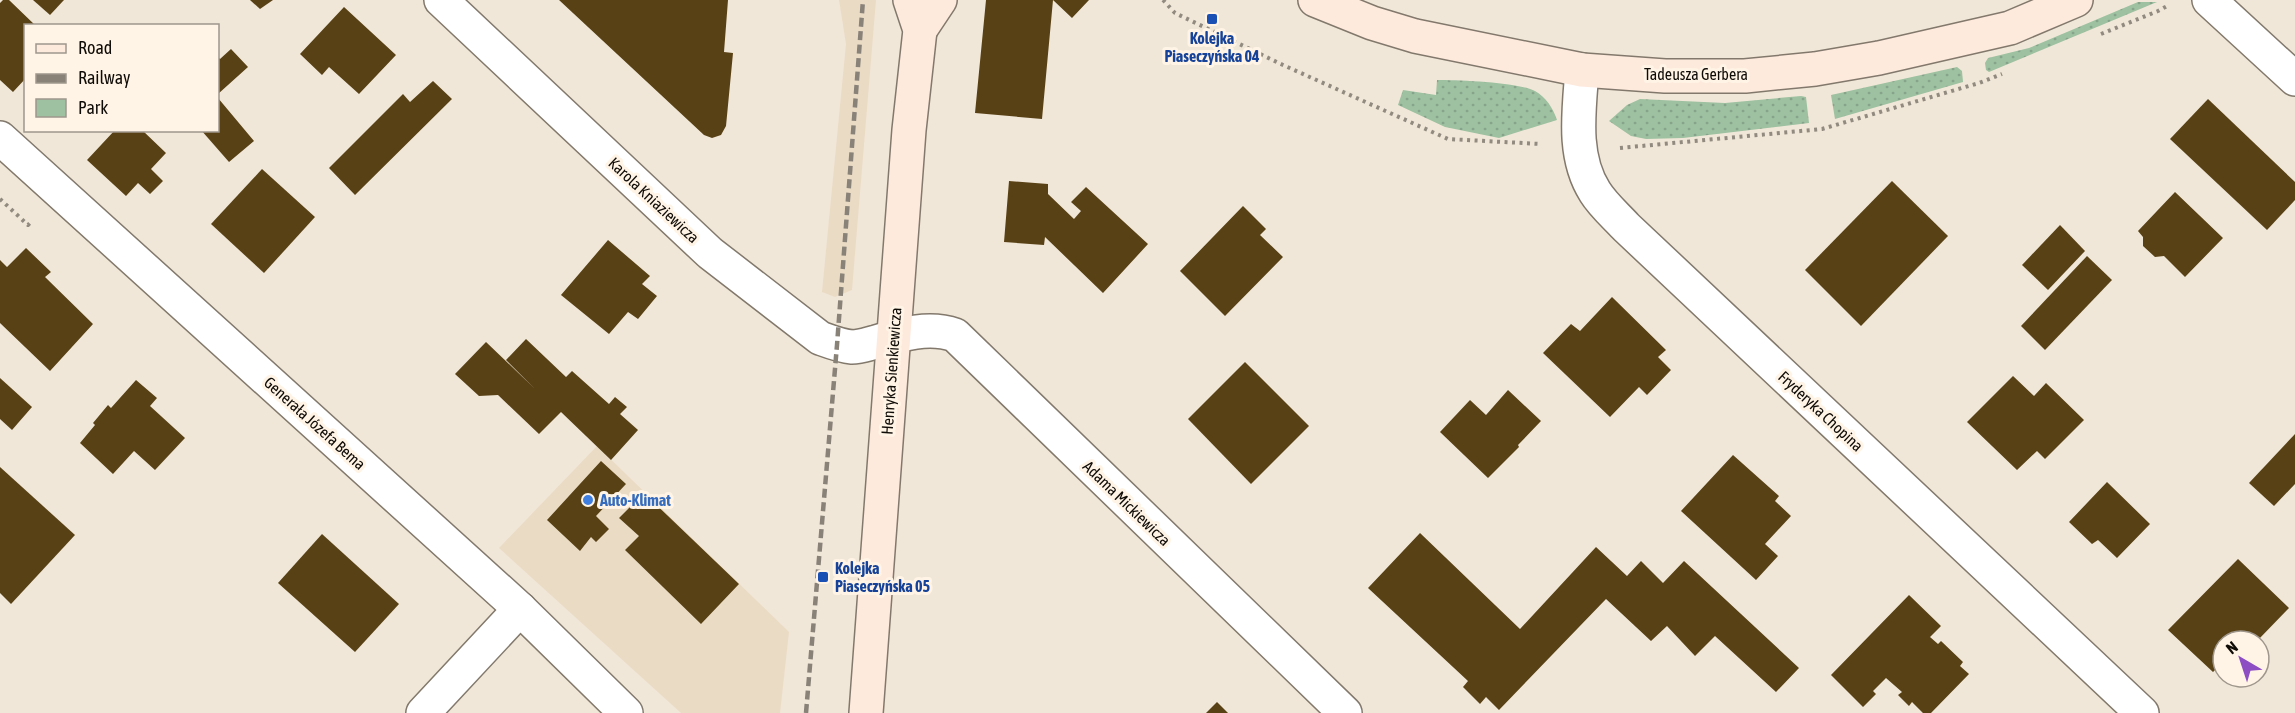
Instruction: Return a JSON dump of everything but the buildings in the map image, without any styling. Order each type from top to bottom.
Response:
[{"type":"street","name":"Karola Kniaziewicza","points":[[441,0],[710,253],[807,329],[820,338],[837,345],[855,347],[893,337]]},
{"type":"street","name":"Henryka Sienkiewicza","points":[[866,713],[909,130],[915,15],[940,0]]},
{"type":"street","name":"Tadeusza Gerbera","points":[[1315,0],[1415,36],[1582,70],[1665,76],[1734,76],[1815,69],[1879,58],[2010,28],[2076,0]]},
{"type":"street","points":[[2209,0],[2295,79]]},
{"type":"street","name":"Fryderyka Chopina","points":[[1582,70],[1578,121],[1581,161],[1595,192],[1626,227],[2142,713]]},
{"type":"street","name":"Generała Józefa Bema","points":[[0,138],[520,609],[626,713]]},
{"type":"street","name":"Adama Mickiewicza","points":[[893,337],[941,330],[955,335],[1345,713]]},
{"type":"street","points":[[423,713],[520,609]]},
{"type":"path","points":[[1163,0],[1175,13]]},
{"type":"shaded area","points":[[839,0],[876,0],[852,290],[835,297],[822,292],[846,44]]},
{"type":"shaded area","points":[[597,446],[789,632],[780,713],[681,713],[499,548]]},
{"type":"green space","points":[[2138,2],[2157,2],[1989,72],[1986,70],[1985,63],[1988,58],[2029,48]]},
{"type":"green space","points":[[1957,67],[1962,71],[1963,82],[1835,119],[1831,95]]},
{"type":"green space","points":[[1437,80],[1515,85],[1535,91],[1546,100],[1557,120],[1499,138],[1445,127],[1398,105],[1403,90],[1436,95]]},
{"type":"green space","points":[[1806,97],[1809,123],[1683,138],[1646,139],[1631,136],[1609,121],[1627,105],[1640,99],[1725,103]]},
{"type":"railway","points":[[806,713],[863,0]]},
{"type":"place","name":"Kolejka Piaseczyńska 04","points":[[1212,19]]},
{"type":"place","name":"Auto-Klimat","points":[[588,500]]},
{"type":"place","name":"Kolejka Piaseczyńska 05","points":[[823,577]]}]
